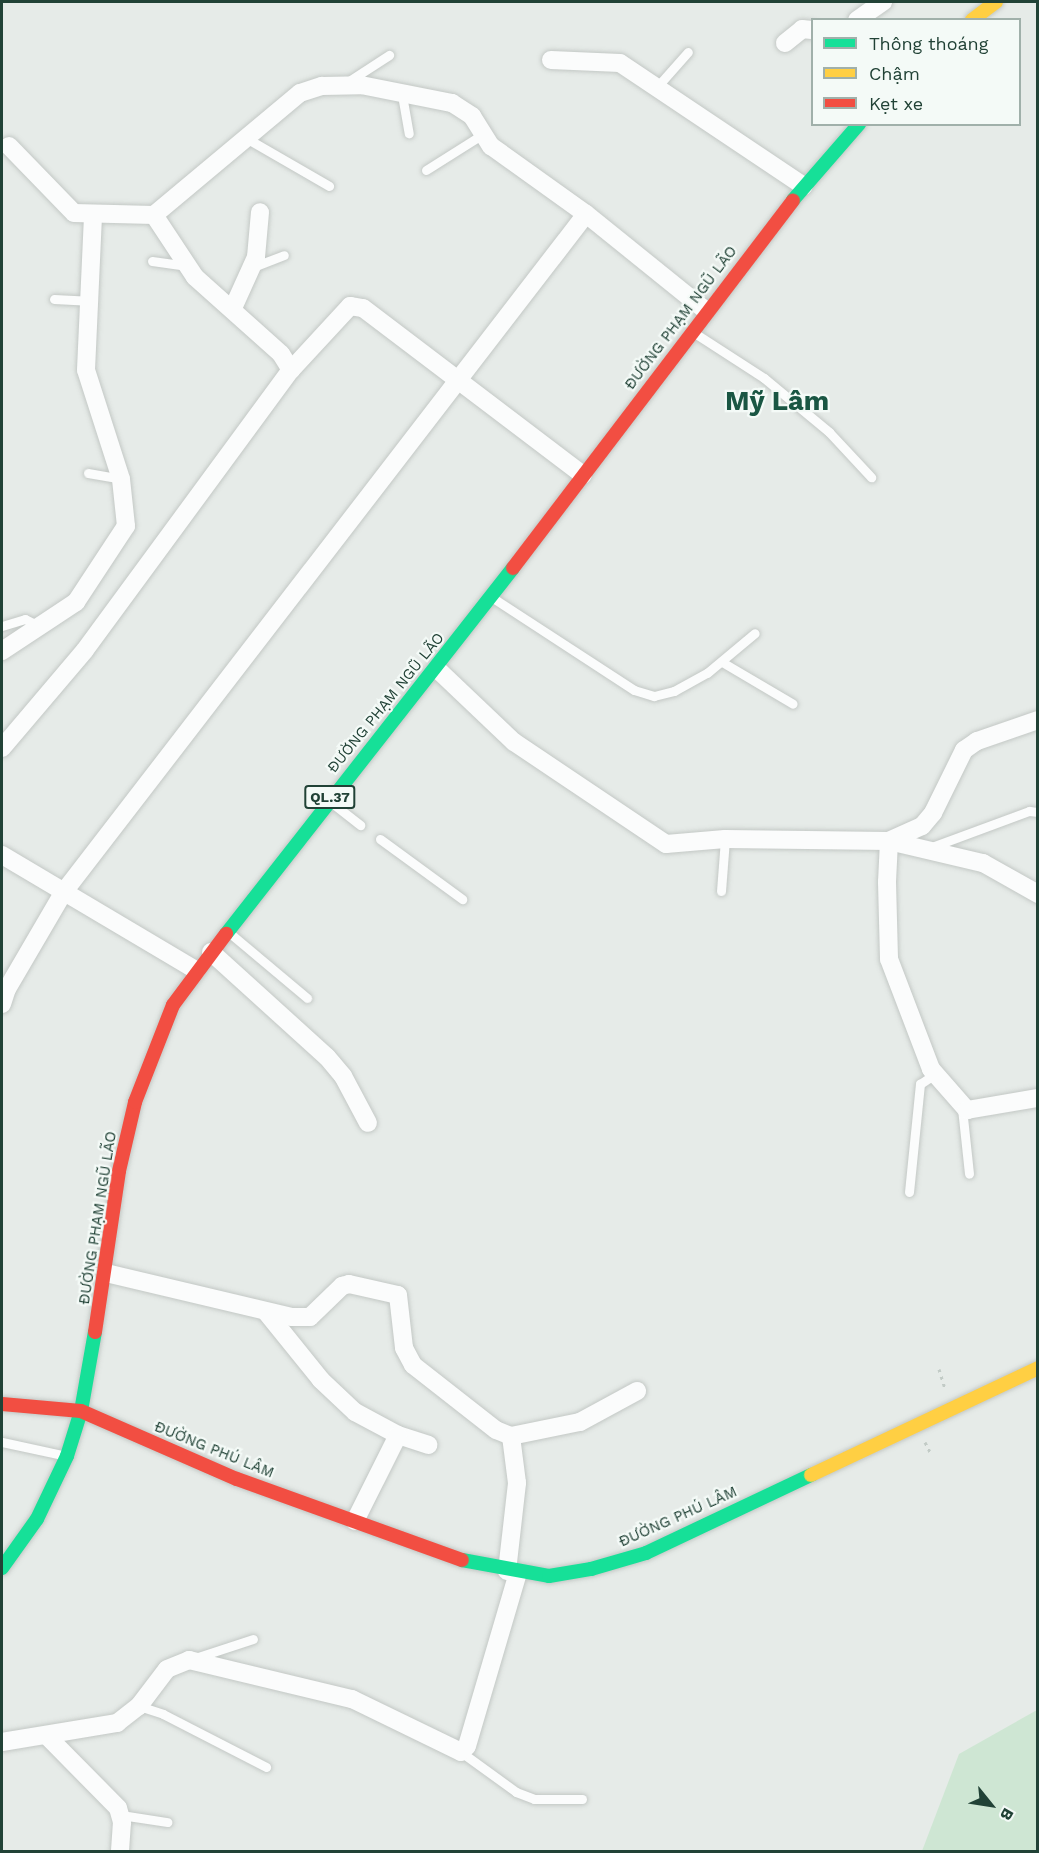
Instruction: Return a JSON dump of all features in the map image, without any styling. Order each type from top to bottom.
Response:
[{"type":"main road","points":[[975,18],[996,2]]},
{"type":"main road","name":"ĐƯỜNG PHẠM NGŨ LÃO","points":[[2,1568],[37,1519],[67,1456],[81,1411],[106,1273],[119,1171],[135,1102],[173,1005],[196,970],[228,932],[328,800],[436,669],[706,311],[804,186],[857,126]]},
{"type":"main road","name":"ĐƯỜNG PHÚ LÂM","points":[[2,1404],[81,1411],[237,1479],[466,1561],[512,1572],[549,1576],[591,1569],[646,1553],[1038,1368]]},
{"type":"street","points":[[860,18],[883,2]]},
{"type":"street","points":[[785,43],[802,29],[811,30]]},
{"type":"street","points":[[551,60],[620,63],[804,186]]},
{"type":"street","points":[[9,146],[69,210],[93,216],[154,215],[170,206],[244,136],[300,93],[344,84],[461,107],[501,153],[586,214],[706,311]]},
{"type":"street","points":[[232,308],[253,267],[260,212]]},
{"type":"street","points":[[2,1004],[6,989],[63,893],[455,380],[586,214]]},
{"type":"street","points":[[154,215],[186,266],[281,354],[291,370]]},
{"type":"street","points":[[2,651],[76,602],[121,537],[127,511],[121,479],[86,370],[93,216]]},
{"type":"street","points":[[2,748],[85,650],[291,370],[350,306],[363,308],[582,475]]},
{"type":"street","points":[[436,669],[514,742],[666,844],[725,839],[889,841],[983,863],[1038,894]]},
{"type":"street","points":[[889,841],[922,826],[933,813],[964,750],[976,741],[1038,720]]},
{"type":"street","points":[[889,841],[889,959],[905,1009],[935,1074],[954,1092],[962,1108],[974,1112],[1038,1098]]},
{"type":"street","points":[[2,855],[196,970]]},
{"type":"street","points":[[211,952],[327,1057],[343,1076],[368,1123]]},
{"type":"street","points":[[106,1273],[265,1311],[310,1317],[336,1290],[349,1284],[398,1295],[404,1348],[413,1365],[496,1430],[512,1436],[580,1422],[637,1391]]},
{"type":"street","points":[[265,1311],[285,1330],[321,1380],[355,1412],[398,1435],[428,1444]]},
{"type":"street","points":[[355,1521],[398,1435]]},
{"type":"street","points":[[2,1742],[101,1729],[128,1716],[139,1706],[167,1670],[189,1660],[352,1700],[461,1752],[467,1746],[512,1572],[517,1483],[512,1436]]},
{"type":"street","points":[[47,1736],[121,1815],[120,1851]]},
{"type":"lane","points":[[656,88],[688,52]]},
{"type":"lane","points":[[344,84],[389,55]]},
{"type":"lane","points":[[402,94],[409,133]]},
{"type":"lane","points":[[426,170],[483,134]]},
{"type":"lane","points":[[244,136],[329,186]]},
{"type":"lane","points":[[253,267],[284,255]]},
{"type":"lane","points":[[152,261],[186,266]]},
{"type":"lane","points":[[54,299],[88,301]]},
{"type":"lane","points":[[692,332],[764,378],[829,432],[871,477]]},
{"type":"lane","points":[[88,473],[121,479]]},
{"type":"lane","points":[[490,596],[634,690],[654,696],[674,691],[722,662],[755,633]]},
{"type":"lane","points":[[2,626],[25,619],[39,626]]},
{"type":"lane","points":[[722,662],[793,704]]},
{"type":"lane","points":[[328,800],[360,825]]},
{"type":"lane","points":[[924,850],[1029,811],[1038,812]]},
{"type":"lane","points":[[380,839],[462,898]]},
{"type":"lane","points":[[721,891],[725,839]]},
{"type":"lane","points":[[228,932],[307,998]]},
{"type":"lane","points":[[909,1192],[920,1084],[935,1074]]},
{"type":"lane","points":[[962,1108],[969,1174]]},
{"type":"lane","points":[[2,1442],[67,1456]]},
{"type":"lane","points":[[189,1660],[253,1639]]},
{"type":"lane","points":[[139,1706],[163,1714],[266,1767]]},
{"type":"lane","points":[[461,1752],[516,1792],[534,1799],[582,1799]]},
{"type":"lane","points":[[121,1815],[167,1822]]},
{"type":"green space","points":[[1037,1710],[1037,1851],[922,1851],[959,1754]]},
{"type":"traffic: fast","points":[[793,200],[857,126]]},
{"type":"traffic: fast","points":[[226,934],[513,568]]},
{"type":"traffic: fast","points":[[2,1568],[37,1519],[67,1456],[81,1411],[95,1332]]},
{"type":"traffic: fast","points":[[462,1560],[549,1576],[591,1569],[646,1553],[811,1475]]},
{"type":"traffic: slow","points":[[975,18],[996,2]]},
{"type":"traffic: slow","points":[[811,1475],[1038,1368]]},
{"type":"traffic: jam","points":[[513,568],[793,200]]},
{"type":"traffic: jam","points":[[95,1332],[119,1171],[135,1102],[173,1005],[226,934]]},
{"type":"traffic: jam","points":[[2,1404],[81,1411],[237,1479],[462,1560]]},
{"type":"district","name":"Mỹ Lâm","points":[[777,402]]}]
